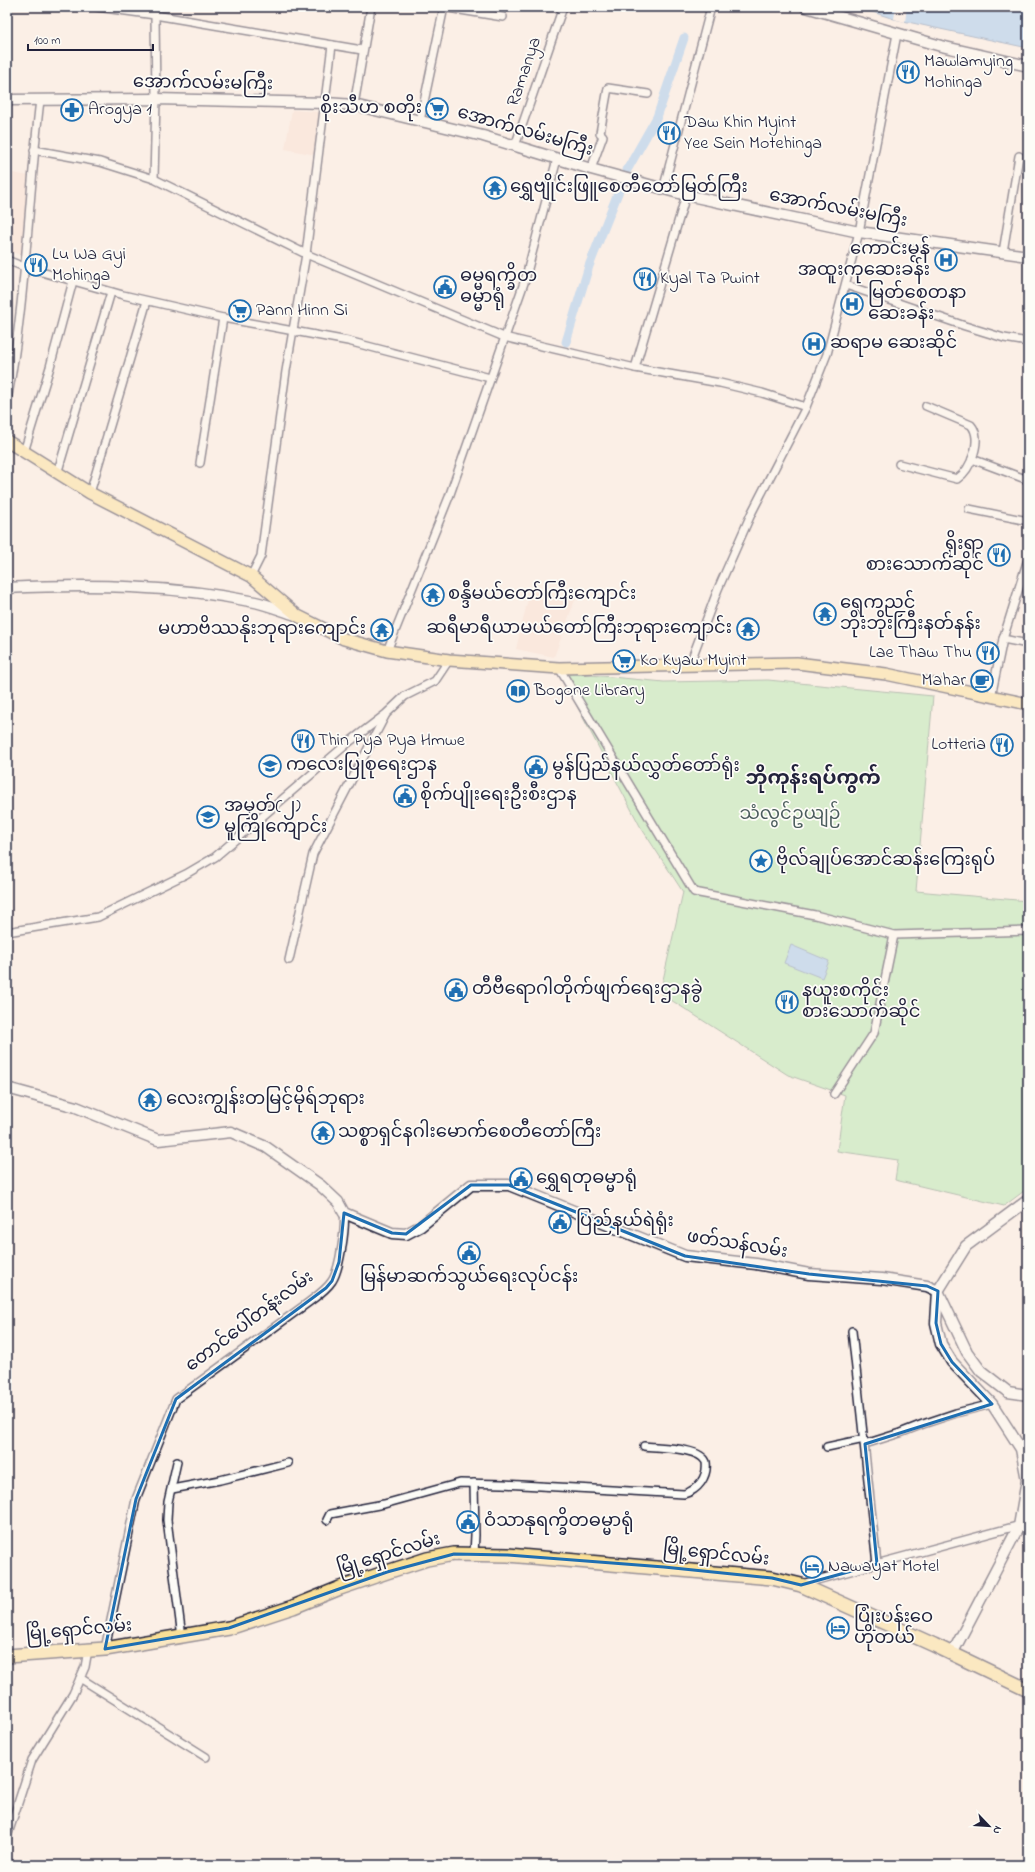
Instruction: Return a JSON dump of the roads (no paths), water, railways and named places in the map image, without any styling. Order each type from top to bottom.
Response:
[{"type":"highway","name":"မြို့ရှောင်လမ်း","points":[[7,1656],[104,1650],[229,1628],[292,1607],[340,1588],[427,1559],[454,1554],[508,1555],[672,1568],[772,1578],[801,1585],[1028,1690]]},
{"type":"main road","points":[[806,7],[897,34],[1028,66]]},
{"type":"main road","name":"အောက်လမ်းမကြီး","points":[[7,100],[156,99],[326,102],[354,105],[515,146],[663,190],[860,232],[1028,256]]},
{"type":"main road","points":[[7,441],[57,474],[90,493],[251,576],[298,616]]},
{"type":"main road","points":[[7,588],[80,585],[156,588],[256,602],[298,616],[344,639],[387,651],[449,660],[559,668],[797,663],[886,674],[1028,704]]},
{"type":"main road","points":[[7,1088],[76,1107],[158,1140],[231,1132],[266,1147],[320,1185],[338,1202],[344,1213]]},
{"type":"main road","name":"ဖတ်သန်လမ်း","points":[[344,1213],[392,1233],[406,1234],[421,1226],[471,1185],[509,1185],[685,1256],[756,1264],[809,1274],[882,1279],[927,1286],[938,1290]]},
{"type":"main road","points":[[952,1654],[1023,1525],[1027,1480],[1021,1449],[992,1404],[952,1362],[941,1344],[936,1323],[938,1290],[966,1246],[1028,1200]]},
{"type":"main road","points":[[938,1290],[967,1352],[981,1371],[1008,1392],[1028,1395]]},
{"type":"street","points":[[97,7],[155,15],[362,50]]},
{"type":"street","points":[[354,105],[362,50],[371,7]]},
{"type":"street","points":[[420,121],[443,7],[503,17]]},
{"type":"street","name":"Ramanya","points":[[515,146],[563,7]]},
{"type":"street","points":[[663,190],[711,7]]},
{"type":"street","points":[[154,179],[156,99],[155,15]]},
{"type":"street","points":[[689,666],[718,589],[752,512],[806,407],[827,354],[860,232],[897,34]]},
{"type":"street","points":[[251,576],[261,556],[293,330],[306,254],[332,45]]},
{"type":"street","points":[[591,169],[603,136],[600,133],[608,88],[648,94]]},
{"type":"street","points":[[7,401],[12,373],[24,267],[34,150],[40,100]]},
{"type":"street","points":[[34,150],[100,162],[154,179],[306,254],[504,337],[635,368],[720,383],[762,393],[806,407]]},
{"type":"street","points":[[1003,252],[1019,156]]},
{"type":"street","points":[[387,651],[449,496],[525,280],[557,159]]},
{"type":"street","points":[[635,368],[686,195]]},
{"type":"street","points":[[7,260],[24,267],[147,301],[223,318],[348,341],[490,378]]},
{"type":"street","points":[[24,452],[50,366],[73,281]]},
{"type":"street","points":[[846,285],[965,326],[1004,338],[1028,342]]},
{"type":"street","points":[[57,474],[111,292]]},
{"type":"street","points":[[90,493],[147,301]]},
{"type":"street","points":[[200,463],[223,318]]},
{"type":"street","points":[[899,464],[957,479],[962,476],[972,459],[976,445],[976,430],[972,425],[926,406]]},
{"type":"street","points":[[972,459],[1028,480]]},
{"type":"street","points":[[970,509],[1028,522]]},
{"type":"street","points":[[991,697],[1004,639],[1028,559]]},
{"type":"street","points":[[1004,639],[1028,644]]},
{"type":"street","points":[[7,932],[98,917],[209,861],[348,743],[386,714],[405,696],[435,681],[449,660]]},
{"type":"street","points":[[559,668],[694,892],[815,916],[894,935],[1028,931]]},
{"type":"street","points":[[289,960],[313,854],[386,714]]},
{"type":"street","points":[[834,1094],[874,1033],[894,935]]},
{"type":"street","name":"တောင်ပေါ်တန်းလမ်း","points":[[104,1650],[136,1499],[176,1399],[310,1302],[326,1288],[332,1281],[339,1262],[344,1213]]},
{"type":"street","points":[[852,1331],[877,1564]]},
{"type":"street","points":[[827,1447],[865,1441],[900,1433],[956,1413],[992,1404]]},
{"type":"street","points":[[327,1520],[330,1514],[384,1504],[460,1483],[684,1494],[695,1489],[705,1475],[706,1462],[701,1455],[683,1450],[644,1446]]},
{"type":"street","points":[[177,1462],[168,1502],[167,1520],[182,1637]]},
{"type":"street","points":[[172,1489],[220,1480],[288,1463]]},
{"type":"street","points":[[474,1483],[474,1554]]},
{"type":"street","points":[[801,1585],[1023,1525]]},
{"type":"street","points":[[7,1837],[32,1760],[73,1694],[80,1678],[88,1650]]},
{"type":"street","points":[[80,1678],[206,1757]]},
{"type":"water","points":[[857,7],[1028,7],[1028,48],[894,19]]},
{"type":"water","points":[[791,945],[829,961],[822,978],[784,963]]},
{"type":"waterway","points":[[627,170],[657,117],[684,38]]},
{"type":"waterway","points":[[566,342],[589,266],[620,188]]},
{"type":"place","name":"Mawlamying Mohinga","points":[[908,72]]},
{"type":"place","name":"စိုးသီဟ စတိုး","points":[[437,109]]},
{"type":"place","name":"Arogya 1","points":[[72,110]]},
{"type":"place","name":"Daw Khin Myint Yee Sein Motehinga","points":[[669,133]]},
{"type":"place","name":"ရွှေဗျိုင်းဖြူစေတီတော်မြတ်ကြီး","points":[[495,188]]},
{"type":"place","name":"ကောင်းမွန် အထူးကုဆေးခန်း","points":[[946,260]]},
{"type":"place","name":"Lu Wa Gyi Mohinga","points":[[36,265]]},
{"type":"place","name":"Kyal Ta Pwint","points":[[645,279]]},
{"type":"place","name":"ဓမ္မရက္ခိတ ဓမ္မာရုံ","points":[[445,287]]},
{"type":"place","name":"မြတ်စေတနာ ဆေးခန်း","points":[[852,304]]},
{"type":"place","name":"Pann Hinn Si","points":[[240,311]]},
{"type":"place","name":"ဆရာမ ဆေးဆိုင်","points":[[814,344]]},
{"type":"place","name":"ရိုးရာ စားသောက်ဆိုင်","points":[[999,555]]},
{"type":"place","name":"စန္ဒီမယ်တော်ကြီးကျောင်း","points":[[433,595]]},
{"type":"place","name":"ရွှေကညင် ဘိုးဘိုးကြီးနတ်နန်း","points":[[825,614]]},
{"type":"place","name":"ဆရီမာရီယာမယ်တော်ကြီးဘုရားကျောင်း","points":[[748,629]]},
{"type":"place","name":"မဟာဗိဿနိုးဘုရားကျောင်း","points":[[382,630]]},
{"type":"place","name":"Lae Thaw Thu","points":[[988,653]]},
{"type":"place","name":"Ko Kyaw Myint","points":[[624,661]]},
{"type":"place","name":"Mahar","points":[[982,681]]},
{"type":"place","name":"Bogone Library","points":[[518,691]]},
{"type":"place","name":"Thin Pya Pya Hmwe","points":[[303,741]]},
{"type":"place","name":"Lotteria","points":[[1002,745]]},
{"type":"place","name":"ကလေးပြုစုရေးဌာန","points":[[270,766]]},
{"type":"place","name":"မွန်ပြည်နယ်လွှတ်တော်ရုံး","points":[[536,767]]},
{"type":"place","name":"စိုက်ပျိုးရေးဦးစီးဌာန","points":[[405,796]]},
{"type":"place","name":"အမှတ်(၂) မူကြိုကျောင်း","points":[[208,817]]},
{"type":"place","name":"ဗိုလ်ချုပ်အောင်ဆန်းကြေးရုပ်","points":[[761,861]]},
{"type":"place","name":"တီဗီရောဂါတိုက်ဖျက်ရေးဌာနခွဲ","points":[[456,990]]},
{"type":"place","name":"နယူးစကိုင်း စားသောက်ဆိုင်","points":[[787,1002]]},
{"type":"place","name":"လေးကျွန်းတမြင့်မိုရ်ဘုရား","points":[[150,1100]]},
{"type":"place","name":"သစ္စာရှင်နဂါးမောက်စေတီတော်ကြီး","points":[[323,1133]]},
{"type":"place","name":"ရွှေရတုဓမ္မာရုံ","points":[[521,1179]]},
{"type":"place","name":"ပြည်နယ်ရဲရုံး","points":[[560,1222]]},
{"type":"place","name":"မြန်မာဆက်သွယ်ရေးလုပ်ငန်း","points":[[469,1253]]},
{"type":"place","name":"ဝံသာနုရက္ခိတဓမ္မာရုံ","points":[[468,1522]]},
{"type":"place","name":"Nawayat Motel","points":[[812,1567]]},
{"type":"place","name":"ပြုံးပန်းဝေ ဟိုတယ်","points":[[838,1628]]},
{"type":"district","name":"ဘိုကုန်းရပ်ကွက်","points":[[813,779]]},
{"type":"park label","name":"သံလွင်ဥယျဉ်","points":[[790,815]]}]
